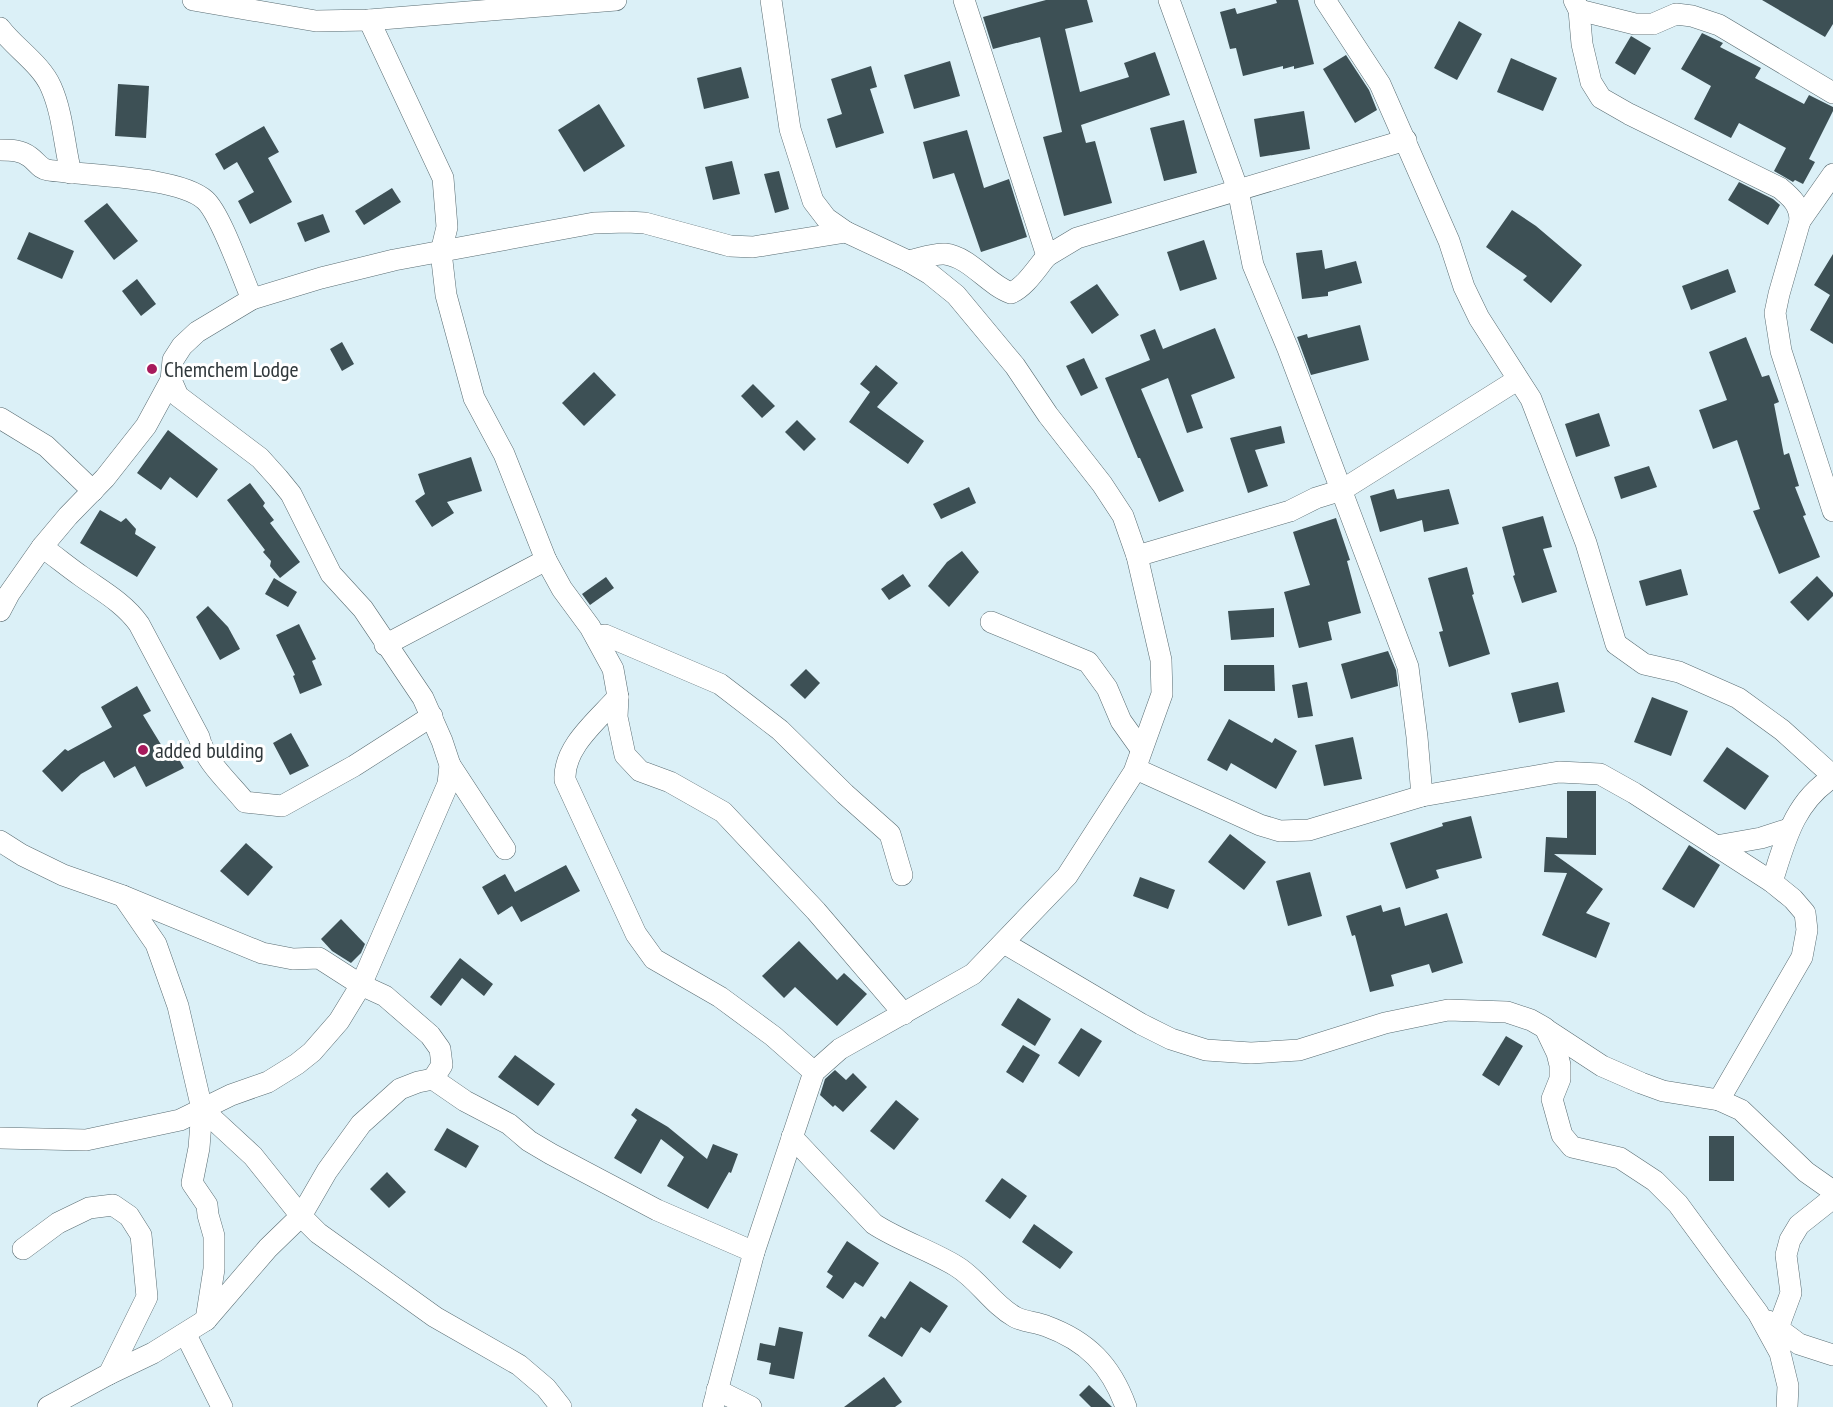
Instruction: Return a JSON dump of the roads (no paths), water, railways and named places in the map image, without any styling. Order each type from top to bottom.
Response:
[{"type":"street","points":[[193,0],[316,21],[369,20],[616,0]]},
{"type":"street","points":[[751,1407],[715,1398],[754,1252],[814,1072],[840,1049],[973,974],[1066,876],[1138,759],[1162,694],[1161,660],[1137,556],[1123,516],[1015,366],[956,295],[930,274],[908,261],[846,232],[826,218],[813,201],[790,129],[771,0]]},
{"type":"street","points":[[964,0],[1047,256]]},
{"type":"street","points":[[1169,0],[1238,190],[1253,265],[1288,349],[1408,667],[1422,796]]},
{"type":"street","points":[[1325,0],[1380,84],[1449,241],[1464,287],[1479,318],[1531,399],[1586,543],[1616,644],[1644,664],[1679,672],[1738,698],[1782,730],[1833,777],[1818,787],[1789,829],[1772,882]]},
{"type":"street","points":[[1576,5],[1616,21],[1635,24],[1653,24],[1676,14],[1692,16],[1719,25],[1833,93]]},
{"type":"street","points":[[1576,5],[1591,82],[1601,98],[1780,188],[1800,209],[1800,222],[1775,314],[1777,332],[1828,481],[1833,511]]},
{"type":"street","points":[[369,20],[443,178],[447,227],[441,252],[446,296],[474,398],[504,454],[546,560],[614,669],[618,697],[617,717],[625,755],[640,771],[670,782],[723,812],[816,911],[904,1014]]},
{"type":"street","points":[[0,28],[10,42],[31,60],[51,86],[61,119],[71,173]]},
{"type":"street","points":[[908,261],[944,254],[959,258],[1001,290],[1011,293],[1028,279],[1047,256],[1077,238],[1406,141]]},
{"type":"street","points":[[0,150],[17,150],[30,157],[45,170],[147,181],[191,190],[206,201],[228,242],[252,299]]},
{"type":"street","points":[[1800,222],[1833,174]]},
{"type":"street","points":[[0,610],[42,547],[93,491],[146,426],[171,380],[173,360],[182,346],[197,332],[252,299],[321,278],[394,260],[611,222],[645,223],[730,246],[753,247],[846,232]]},
{"type":"street","points":[[171,380],[178,396],[260,458],[291,494],[331,574],[363,609],[385,645],[423,698],[450,765],[505,849]]},
{"type":"street","points":[[1137,556],[1290,511],[1316,498],[1342,490],[1517,380]]},
{"type":"street","points":[[0,418],[46,446],[93,491]]},
{"type":"street","points":[[42,547],[118,601],[131,613],[139,624],[210,761],[245,802],[282,806],[354,766],[432,716]]},
{"type":"street","points":[[385,645],[546,560]]},
{"type":"street","points":[[991,622],[1088,662],[1107,688],[1138,759],[1260,825],[1280,831],[1309,830],[1422,796],[1559,772],[1600,774],[1634,793],[1772,882],[1793,899],[1804,913],[1807,930],[1802,957],[1719,1100]]},
{"type":"street","points":[[596,637],[605,635],[720,684],[780,730],[845,794],[890,834],[902,874]]},
{"type":"street","points":[[618,697],[581,739],[568,758],[564,772],[565,780],[636,934],[654,959],[720,997],[773,1036],[814,1072]]},
{"type":"street","points":[[0,1138],[86,1140],[180,1120],[231,1095],[268,1082],[312,1052],[339,1021],[361,984],[382,931],[439,808],[448,784],[450,765]]},
{"type":"street","points":[[1716,846],[1761,838],[1789,829]]},
{"type":"street","points":[[0,840],[22,855],[63,875],[123,896],[262,952],[293,959],[319,958],[385,996],[430,1035],[440,1049],[442,1065],[433,1079]]},
{"type":"street","points":[[123,896],[156,944],[178,1006],[202,1109],[199,1148],[192,1183],[207,1205],[214,1236],[214,1269],[206,1320]]},
{"type":"street","points":[[1004,943],[1141,1024],[1171,1038],[1206,1050],[1251,1053],[1299,1050],[1385,1023],[1448,1010],[1508,1012],[1532,1020],[1602,1066],[1663,1091],[1719,1100],[1741,1110],[1806,1172],[1833,1191]]},
{"type":"street","points":[[1545,1028],[1560,1065],[1560,1079],[1552,1099],[1562,1135],[1572,1147],[1620,1158],[1655,1181],[1678,1204],[1758,1313],[1780,1353],[1788,1386],[1787,1407]]},
{"type":"street","points":[[1560,1079],[1592,1059]]},
{"type":"street","points":[[48,1407],[186,1335],[206,1320],[268,1248],[301,1216],[327,1171],[361,1124],[400,1089],[418,1082],[433,1079],[465,1101],[509,1124],[529,1141],[551,1154],[657,1210],[754,1252]]},
{"type":"street","points":[[202,1109],[253,1156],[301,1216],[318,1233],[435,1317],[519,1365],[546,1388],[561,1407]]},
{"type":"street","points":[[792,1137],[874,1224],[888,1234],[931,1251],[959,1267],[997,1305],[1017,1318],[1066,1333],[1094,1353],[1109,1370],[1126,1407]]},
{"type":"street","points":[[1778,1328],[1791,1293],[1786,1255],[1790,1240],[1799,1225],[1833,1198]]},
{"type":"street","points":[[23,1249],[58,1223],[89,1208],[113,1205],[129,1216],[141,1235],[147,1297],[109,1374]]},
{"type":"street","points":[[1758,1313],[1799,1344],[1833,1355]]},
{"type":"street","points":[[186,1335],[222,1407]]},
{"type":"place","name":"Chemchem Lodge","points":[[152,369]]},
{"type":"place","name":"added bulding","points":[[143,750]]}]
